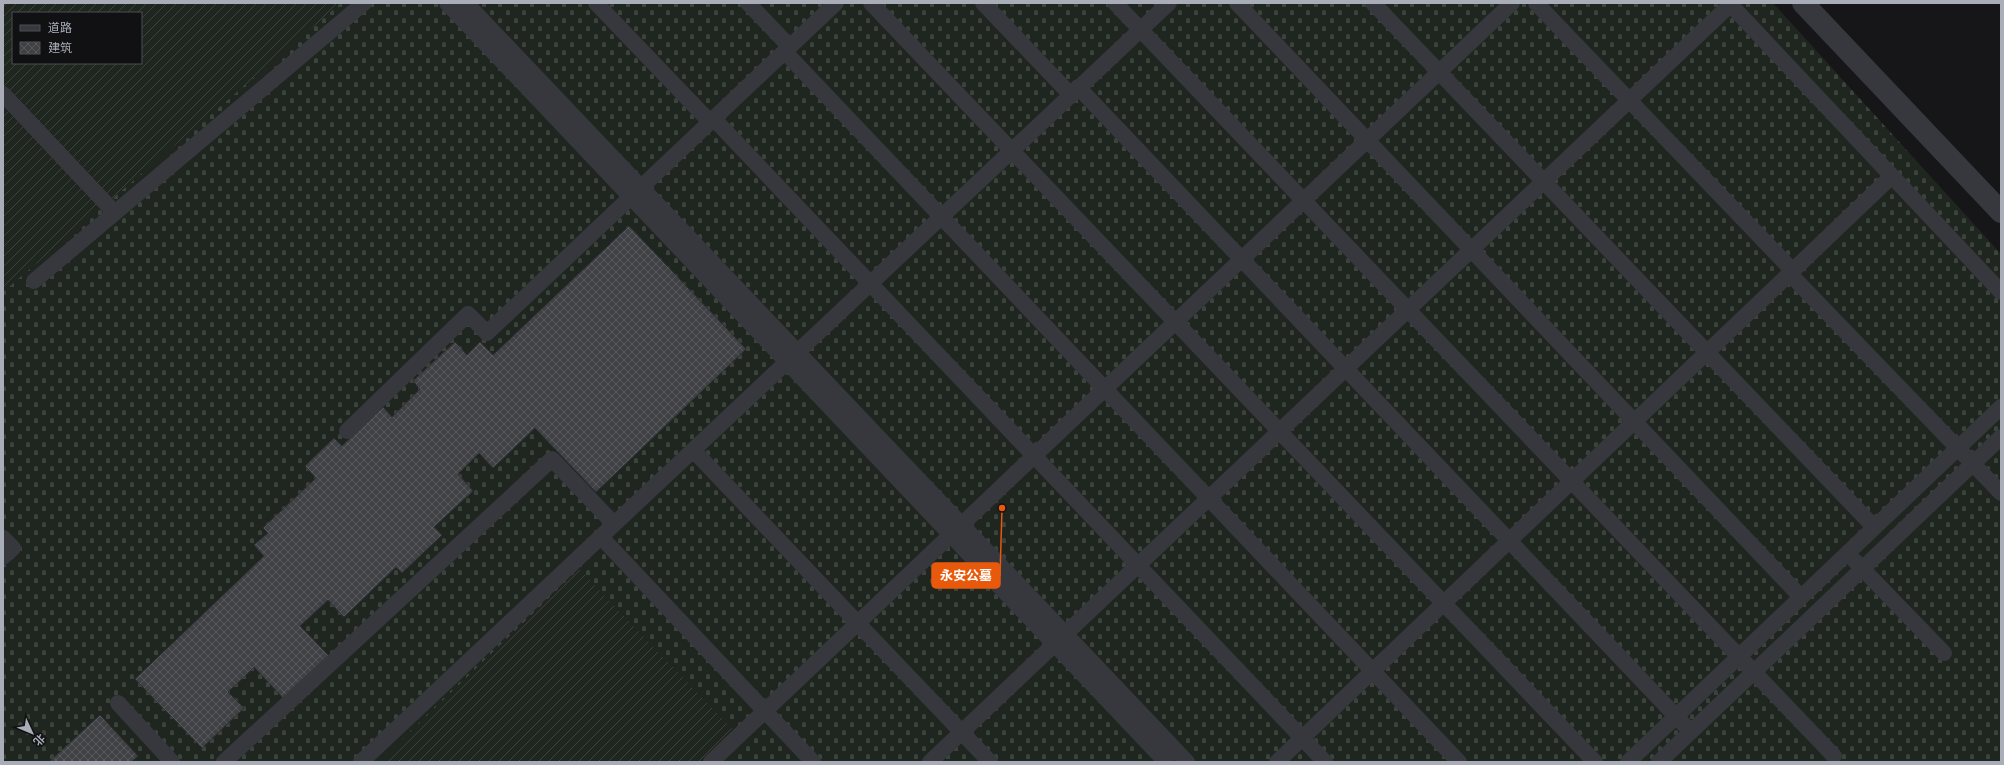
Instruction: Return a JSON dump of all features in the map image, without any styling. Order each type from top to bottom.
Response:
[{"type":"street","points":[[1803,3],[2001,212]]},
{"type":"lane","points":[[34,281],[364,3]]},
{"type":"lane","points":[[447,3],[636,192]]},
{"type":"lane","points":[[466,3],[636,192],[956,530],[1060,639],[1187,762]]},
{"type":"lane","points":[[596,3],[713,119]]},
{"type":"lane","points":[[608,3],[713,119],[1325,762]]},
{"type":"lane","points":[[748,3],[787,50],[941,217],[1459,762]]},
{"type":"lane","points":[[347,430],[468,314],[487,334],[836,3]]},
{"type":"lane","points":[[870,3],[1595,762]]},
{"type":"lane","points":[[984,3],[1075,91],[1241,259],[1691,732]]},
{"type":"lane","points":[[1115,3],[1834,756]]},
{"type":"lane","points":[[362,762],[1169,3]]},
{"type":"lane","points":[[1237,3],[1801,597]]},
{"type":"lane","points":[[1374,3],[1706,353],[1874,527]]},
{"type":"lane","points":[[711,762],[1512,3]]},
{"type":"lane","points":[[1536,3],[2001,493]]},
{"type":"lane","points":[[930,762],[1729,4],[2001,292]]},
{"type":"lane","points":[[3,94],[115,213]]},
{"type":"lane","points":[[1277,762],[1892,176]]},
{"type":"lane","points":[[1629,762],[2001,407]]},
{"type":"lane","points":[[1659,762],[2001,437]]},
{"type":"lane","points":[[693,450],[990,762]]},
{"type":"lane","points":[[224,762],[552,459],[614,524]]},
{"type":"lane","points":[[601,537],[813,762]]},
{"type":"lane","points":[[3,538],[13,548],[3,557]]},
{"type":"lane","points":[[1848,553],[1944,653]]},
{"type":"lane","points":[[1060,639],[1166,762]]},
{"type":"lane","points":[[118,703],[165,760]]},
{"type":"green space","points":[[3,3],[1773,3],[2001,254],[2001,762],[3,762]]},
{"type":"green space","points":[[3,3],[341,3],[3,292]]},
{"type":"green space","points":[[579,569],[734,731],[701,762],[379,762]]},
{"type":"building","points":[[629,226],[746,349],[596,492],[535,428],[493,468],[479,453],[458,474],[473,491],[434,527],[442,535],[402,573],[396,567],[344,617],[328,600],[300,626],[329,656],[284,699],[254,667],[228,692],[244,708],[202,748],[135,679],[264,556],[254,545],[268,533],[263,528],[316,478],[305,466],[334,438],[342,446],[383,407],[392,417],[420,389],[413,381],[455,342],[467,355],[480,342],[493,355]]},
{"type":"building","points":[[100,715],[138,756],[131,762],[49,762]]},
{"type":"place","name":"永安公墓","points":[[1002,508]]}]
